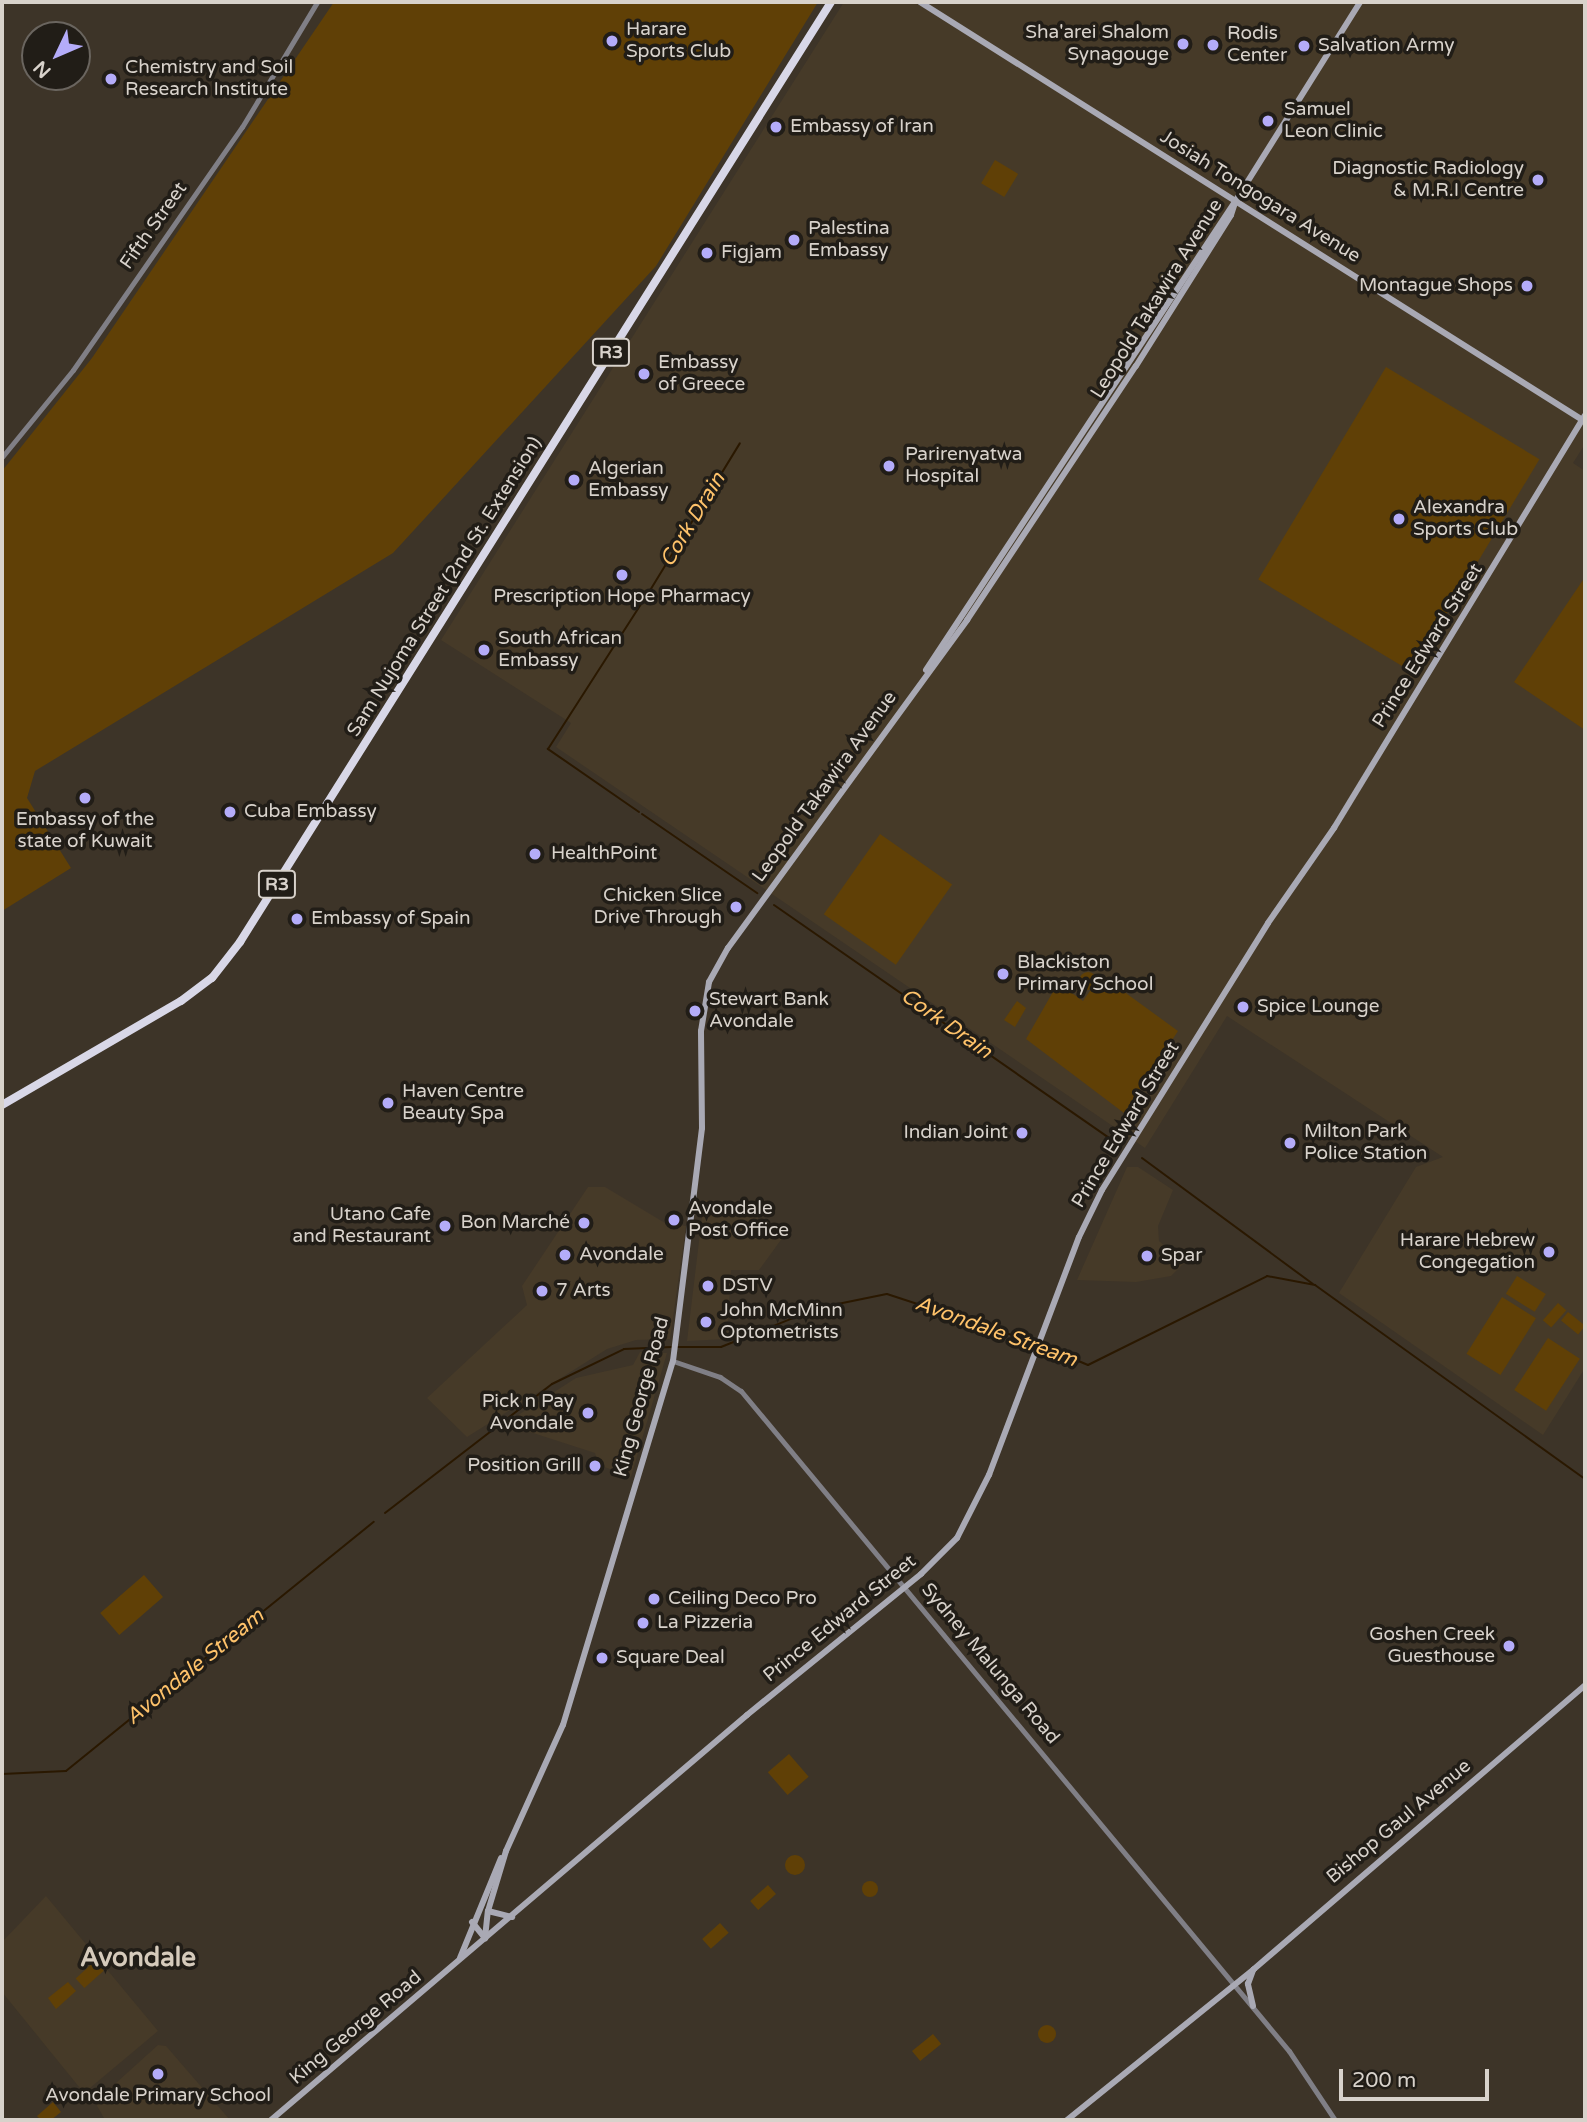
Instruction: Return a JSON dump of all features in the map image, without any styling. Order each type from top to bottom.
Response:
[{"type":"highway","name":"Sam Nujoma Street (2nd St. Extension)","points":[[2,1105],[181,1001],[212,978],[234,951],[831,2]]},
{"type":"main road","name":"Josiah Tongogara Avenue","points":[[920,2],[1584,419]]},
{"type":"main road","name":"Leopold Takawira Avenue","points":[[760,905],[967,620],[1136,366],[1360,2]]},
{"type":"main road","name":"Prince Edward Street","points":[[460,1960],[747,1715],[946,1551],[965,1524],[989,1475],[1041,1337],[1102,1190],[1256,942],[1334,828],[1584,419]]},
{"type":"main road","name":"King George Road","points":[[271,2120],[460,1960],[472,1922],[563,1725],[673,1361],[702,1128],[705,996],[720,961],[760,905]]},
{"type":"main road","name":"Bishop Gaul Avenue","points":[[1067,2120],[1254,1969],[1585,1685]]},
{"type":"main road","name":"King George Road","points":[[485,1938],[488,1911],[506,1851]]},
{"type":"main road","points":[[488,1911],[512,1917]]},
{"type":"main road","points":[[472,1922],[485,1938]]},
{"type":"main road","points":[[1253,2006],[1248,1984],[1254,1969]]},
{"type":"street","name":"Fifth Street","points":[[2,457],[73,370],[234,138],[317,2]]},
{"type":"street","name":"Sydney Malunga Road","points":[[673,1361],[720,1377],[741,1391],[1253,2006],[1316,2086],[1335,2120]]},
{"type":"shaded area","points":[[334,2],[818,2],[656,266],[393,553],[35,771],[27,798],[71,868],[2,911],[2,471],[92,358]]},
{"type":"shaded area","points":[[844,2],[1585,2],[1585,444],[1573,463],[1585,471],[1585,1368],[1543,1435],[1339,1293],[1416,1167],[1443,1157],[1227,1016],[1145,1148],[556,747],[571,723],[441,640]]},
{"type":"shaded area","points":[[995,160],[1018,174],[1004,197],[981,183]]},
{"type":"shaded area","name":"Alexandra Sports Club","points":[[1386,367],[1539,459],[1412,672],[1258,580]]},
{"type":"shaded area","points":[[1585,577],[1585,730],[1514,682]]},
{"type":"shaded area","points":[[880,834],[952,884],[896,965],[824,914]]},
{"type":"shaded area","points":[[1088,972],[1094,975],[1097,981],[1094,987],[1088,990],[1082,987],[1079,981],[1082,975]]},
{"type":"shaded area","points":[[1101,975],[1178,1031],[1124,1113],[1026,1039],[1058,983],[1083,1001]]},
{"type":"shaded area","points":[[1017,1001],[1026,1008],[1015,1027],[1004,1020]]},
{"type":"shaded area","points":[[1127,1167],[1138,1167],[1173,1190],[1158,1226],[1159,1241],[1184,1263],[1171,1276],[1136,1282],[1077,1280]]},
{"type":"shaded area","points":[[588,1187],[605,1187],[665,1223],[686,1226],[670,1339],[636,1340],[607,1349],[467,1437],[427,1398],[527,1305],[522,1286]]},
{"type":"shaded area","points":[[704,1200],[741,1206],[783,1237],[759,1270],[731,1270],[727,1339],[687,1341]]},
{"type":"shaded area","points":[[1517,1276],[1546,1294],[1535,1312],[1506,1294]]},
{"type":"shaded area","points":[[1502,1297],[1536,1318],[1500,1375],[1466,1354]]},
{"type":"shaded area","points":[[1558,1303],[1566,1310],[1551,1328],[1543,1320]]},
{"type":"shaded area","points":[[1568,1312],[1585,1326],[1578,1334],[1561,1321]]},
{"type":"shaded area","points":[[1548,1338],[1580,1359],[1546,1411],[1514,1390]]},
{"type":"shaded area","points":[[640,1352],[667,1353],[631,1477],[599,1465],[595,1453],[530,1432],[515,1417],[576,1378],[633,1365]]},
{"type":"shaded area","points":[[144,1575],[163,1597],[119,1635],[100,1613]]},
{"type":"shaded area","points":[[789,1754],[809,1777],[788,1795],[768,1772]]},
{"type":"shaded area","points":[[795,1855],[802,1858],[805,1865],[802,1872],[795,1875],[788,1872],[785,1865],[788,1858]]},
{"type":"shaded area","points":[[867,1881],[873,1881],[878,1889],[876,1895],[867,1897],[862,1892],[862,1886]]},
{"type":"shaded area","points":[[768,1885],[776,1894],[758,1910],[750,1901]]},
{"type":"shaded area","points":[[46,1896],[158,2031],[84,2093],[2,1992],[2,1942]]},
{"type":"shaded area","points":[[720,1923],[729,1933],[711,1949],[702,1939]]},
{"type":"shaded area","points":[[95,1961],[104,1971],[84,1988],[76,1978]]},
{"type":"shaded area","points":[[68,1982],[76,1991],[56,2009],[48,1998]]},
{"type":"shaded area","points":[[1047,2025],[1053,2028],[1056,2034],[1053,2040],[1047,2043],[1041,2040],[1038,2034],[1041,2028]]},
{"type":"shaded area","points":[[933,2034],[941,2044],[920,2061],[912,2051]]},
{"type":"shaded area","name":"Avondale Primary School","points":[[158,2045],[166,2046],[230,2120],[105,2120],[95,2102]]},
{"type":"shaded area","points":[[53,2102],[61,2112],[51,2120],[41,2120],[37,2116]]},
{"type":"waterway","name":"Cork Drain","points":[[646,597],[740,443]]},
{"type":"waterway","name":"Cork Drain","points":[[639,812],[548,749],[641,604]]},
{"type":"waterway","name":"Cork Drain","points":[[642,814],[757,893]]},
{"type":"waterway","name":"Cork Drain","points":[[774,905],[1118,1144]]},
{"type":"waterway","name":"Cork Drain","points":[[1142,1158],[1313,1284]]},
{"type":"waterway","name":"Avondale Stream","points":[[1041,1345],[1088,1365],[1267,1276],[1315,1285],[1585,1479]]},
{"type":"waterway","name":"Avondale Stream","points":[[676,1347],[721,1347],[818,1308],[887,1294],[1036,1343]]},
{"type":"waterway","name":"Avondale Stream","points":[[385,1513],[552,1384],[624,1349],[671,1347]]},
{"type":"waterway","name":"Avondale Stream","points":[[2,1774],[66,1771],[374,1522]]},
{"type":"place","name":"Harare Sports Club","points":[[612,41]]},
{"type":"place","name":"Sha'arei Shalom Synagouge","points":[[1183,44]]},
{"type":"place","name":"Rodis Center","points":[[1213,45]]},
{"type":"place","name":"Salvation Army","points":[[1304,46]]},
{"type":"place","name":"Chemistry and Soil Research Institute","points":[[111,79]]},
{"type":"place","name":"Samuel Leon Clinic","points":[[1268,121]]},
{"type":"place","name":"Embassy of Iran","points":[[776,127]]},
{"type":"place","name":"Diagnostic Radiology & M.R.I Centre","points":[[1538,180]]},
{"type":"place","name":"Palestina Embassy","points":[[794,240]]},
{"type":"place","name":"Figjam","points":[[707,253]]},
{"type":"place","name":"Montague Shops","points":[[1527,286]]},
{"type":"place","name":"Embassy of Greece","points":[[644,374]]},
{"type":"place","name":"Parirenyatwa Hospital","points":[[889,466]]},
{"type":"place","name":"Algerian Embassy","points":[[574,480]]},
{"type":"place","name":"Alexandra Sports Club","points":[[1399,519]]},
{"type":"place","name":"Prescription Hope Pharmacy","points":[[622,575]]},
{"type":"place","name":"South African Embassy","points":[[484,650]]},
{"type":"place","name":"Embassy of the state of Kuwait","points":[[85,798]]},
{"type":"place","name":"Cuba Embassy","points":[[230,812]]},
{"type":"place","name":"HealthPoint","points":[[535,854]]},
{"type":"place","name":"Chicken Slice Drive Through","points":[[736,907]]},
{"type":"place","name":"Embassy of Spain","points":[[297,919]]},
{"type":"place","name":"Blackiston Primary School","points":[[1003,974]]},
{"type":"place","name":"Spice Lounge","points":[[1243,1007]]},
{"type":"place","name":"Stewart Bank Avondale","points":[[695,1011]]},
{"type":"place","name":"Haven Centre Beauty Spa","points":[[388,1103]]},
{"type":"place","name":"Indian Joint","points":[[1022,1133]]},
{"type":"place","name":"Milton Park Police Station","points":[[1290,1143]]},
{"type":"place","name":"Avondale Post Office","points":[[674,1220]]},
{"type":"place","name":"Bon Marché","points":[[584,1223]]},
{"type":"place","name":"Utano Cafe and Restaurant","points":[[445,1226]]},
{"type":"place","name":"Harare Hebrew Congegation","points":[[1549,1252]]},
{"type":"place","name":"Avondale","points":[[565,1255]]},
{"type":"place","name":"Spar","points":[[1147,1256]]},
{"type":"place","name":"DSTV","points":[[708,1286]]},
{"type":"place","name":"7 Arts","points":[[542,1291]]},
{"type":"place","name":"John McMinn Optometrists","points":[[706,1322]]},
{"type":"place","name":"Pick n Pay Avondale","points":[[588,1413]]},
{"type":"place","name":"Position Grill","points":[[595,1466]]},
{"type":"place","name":"Ceiling Deco Pro","points":[[654,1599]]},
{"type":"place","name":"La Pizzeria","points":[[643,1623]]},
{"type":"place","name":"Goshen Creek Guesthouse","points":[[1509,1646]]},
{"type":"place","name":"Square Deal","points":[[602,1658]]},
{"type":"place","name":"Avondale Primary School","points":[[158,2074]]},
{"type":"district","name":"Avondale","points":[[138,1958]]}]
